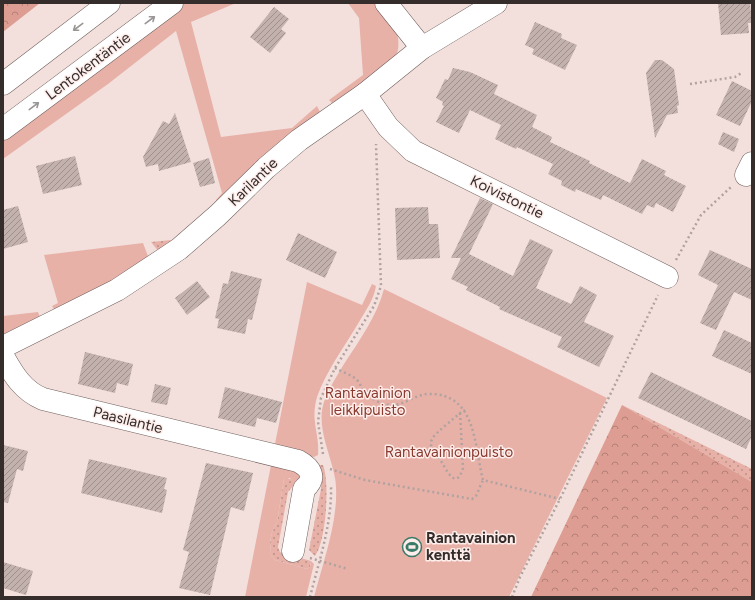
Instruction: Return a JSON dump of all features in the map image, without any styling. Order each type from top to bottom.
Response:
[{"type":"street","points":[[3,84],[109,3]]},
{"type":"street","name":"Lentokentäntie","points":[[3,129],[172,3]]},
{"type":"street","points":[[386,3],[422,48]]},
{"type":"street","name":"Karilantie","points":[[3,347],[117,290],[180,249],[283,154],[332,116],[366,94],[422,48],[496,3]]},
{"type":"street","name":"Koivistontie","points":[[366,94],[388,127],[413,151],[667,277]]},
{"type":"street","name":"Paasilantie","points":[[3,356],[20,383],[28,391],[43,399],[298,461],[304,464],[311,474],[310,484],[304,489],[293,551]]},
{"type":"path","points":[[690,84],[735,77],[743,72]]},
{"type":"path","points":[[324,458],[318,422],[318,409],[321,398],[335,368],[374,306],[381,286],[375,147],[378,138],[388,127]]},
{"type":"path","points":[[512,597],[520,577],[560,499],[667,277],[701,215],[749,169]]},
{"type":"path","points":[[329,473],[328,468],[365,480],[472,499],[476,496],[483,480],[472,427],[464,410],[455,401],[445,396],[434,394],[420,395],[393,406],[374,400],[364,391],[356,379],[335,368]]},
{"type":"path","points":[[460,413],[463,468],[461,475],[458,477],[452,477],[447,473],[440,460],[433,452],[431,445],[433,438],[460,413],[464,410]]},
{"type":"path","points":[[310,597],[328,525],[332,502],[331,478]]},
{"type":"path","points":[[483,480],[560,499]]},
{"type":"path","points":[[319,561],[348,569]]},
{"type":"green space","points":[[3,3],[40,3],[3,32]]},
{"type":"green space","points":[[184,3],[236,3],[191,22],[221,137],[292,128],[317,106],[320,112],[319,116],[217,202],[216,200],[222,193],[176,31],[108,84],[3,159],[3,136]]},
{"type":"green space","points":[[348,3],[375,3],[396,30],[398,49],[396,56],[386,68],[368,82],[333,104],[329,100],[363,75],[359,18]]},
{"type":"green space","points":[[181,239],[159,252],[151,242]]},
{"type":"green space","points":[[143,243],[149,259],[56,313],[52,306],[58,303],[44,255]]},
{"type":"green space","points":[[307,282],[362,305],[372,284],[376,286],[369,304],[331,368],[317,397],[314,413],[318,440],[318,455],[314,457],[274,449]]},
{"type":"green space","name":"Rantavainionpuisto","points":[[384,289],[607,398],[509,597],[314,597],[330,538],[336,507],[335,478],[322,427],[323,404],[331,386],[372,319]]},
{"type":"green space","points":[[38,312],[40,317],[3,338],[3,316]]},
{"type":"green space","points":[[622,405],[752,469],[752,482]]},
{"type":"green space","points":[[622,405],[752,482],[752,597],[531,597]]},
{"type":"green space","points":[[272,460],[299,471],[302,484],[295,484],[290,478],[284,479],[277,522],[272,532],[270,543],[271,555],[275,560],[307,569],[310,567],[311,561],[314,564],[306,597],[245,597]]},
{"type":"green space","points":[[323,465],[325,474],[326,512],[322,538],[315,556],[309,550],[321,489],[321,480],[316,467]]},
{"type":"green space","points":[[287,478],[293,480],[295,484],[288,492],[278,547],[280,552],[311,561],[310,567],[307,569],[275,560],[271,555],[270,543],[272,532],[277,522],[284,479]]},
{"type":"building","points":[[718,3],[750,3],[752,23],[748,23],[749,33],[721,35]]},
{"type":"building","points":[[274,7],[289,19],[281,29],[286,33],[270,53],[250,37]]},
{"type":"building","points":[[535,22],[562,34],[561,38],[577,45],[565,70],[532,54],[534,49],[525,45]]},
{"type":"building","points":[[655,60],[662,60],[674,69],[679,105],[677,106],[678,113],[667,115],[655,138],[646,73]]},
{"type":"building","points":[[453,68],[470,72],[498,85],[494,94],[537,115],[532,127],[552,137],[550,142],[590,161],[589,163],[630,183],[642,159],[666,171],[664,175],[686,186],[673,212],[656,203],[654,208],[647,205],[642,214],[603,195],[601,200],[576,189],[575,192],[561,185],[562,181],[548,174],[553,164],[517,147],[516,149],[495,139],[501,125],[470,110],[459,133],[436,122],[444,106],[442,105],[443,102],[436,98],[445,79],[448,80]]},
{"type":"building","points":[[732,81],[752,91],[752,101],[740,126],[716,115]]},
{"type":"building","points":[[175,113],[191,162],[159,171],[158,164],[146,167],[143,157],[163,121],[169,124]]},
{"type":"building","points":[[723,132],[739,139],[734,152],[718,144]]},
{"type":"building","points":[[75,156],[82,185],[43,194],[36,166]]},
{"type":"building","points":[[209,158],[215,183],[200,187],[193,163]]},
{"type":"building","points":[[480,198],[493,204],[469,254],[513,276],[530,239],[553,250],[536,288],[571,304],[580,286],[597,295],[584,322],[614,336],[599,367],[557,347],[562,337],[499,309],[500,307],[466,290],[468,287],[451,279],[461,258],[451,258]]},
{"type":"building","points":[[18,206],[28,242],[3,249],[3,210]]},
{"type":"building","points":[[428,207],[429,224],[438,224],[440,258],[397,260],[395,208]]},
{"type":"building","points":[[298,233],[337,252],[325,278],[286,260]]},
{"type":"building","points":[[710,250],[752,269],[752,300],[734,292],[716,330],[700,323],[718,285],[698,275]]},
{"type":"building","points":[[231,271],[262,279],[252,320],[248,319],[245,334],[217,328],[219,319],[215,318],[223,283],[228,284]]},
{"type":"building","points":[[197,281],[210,297],[187,315],[175,298]]},
{"type":"building","points":[[724,330],[752,343],[752,374],[712,356]]},
{"type":"building","points":[[85,352],[133,364],[128,386],[117,383],[115,393],[78,384]]},
{"type":"building","points":[[651,372],[752,421],[752,436],[746,449],[638,398]]},
{"type":"building","points":[[155,384],[171,388],[167,405],[151,402]]},
{"type":"building","points":[[225,387],[282,402],[276,423],[257,418],[255,427],[218,418]]},
{"type":"building","points":[[3,445],[28,451],[23,471],[17,469],[8,503],[3,502]]},
{"type":"building","points":[[89,459],[167,478],[164,489],[167,490],[162,513],[81,493]]},
{"type":"building","points":[[206,463],[253,473],[244,511],[231,507],[210,595],[179,588],[189,552],[183,550]]},
{"type":"building","points":[[3,562],[33,571],[26,595],[3,588]]},
{"type":"place","name":"Rantavainion kenttä","points":[[412,547]]},
{"type":"park label","name":"Rantavainion leikkipuisto","points":[[368,402]]}]
